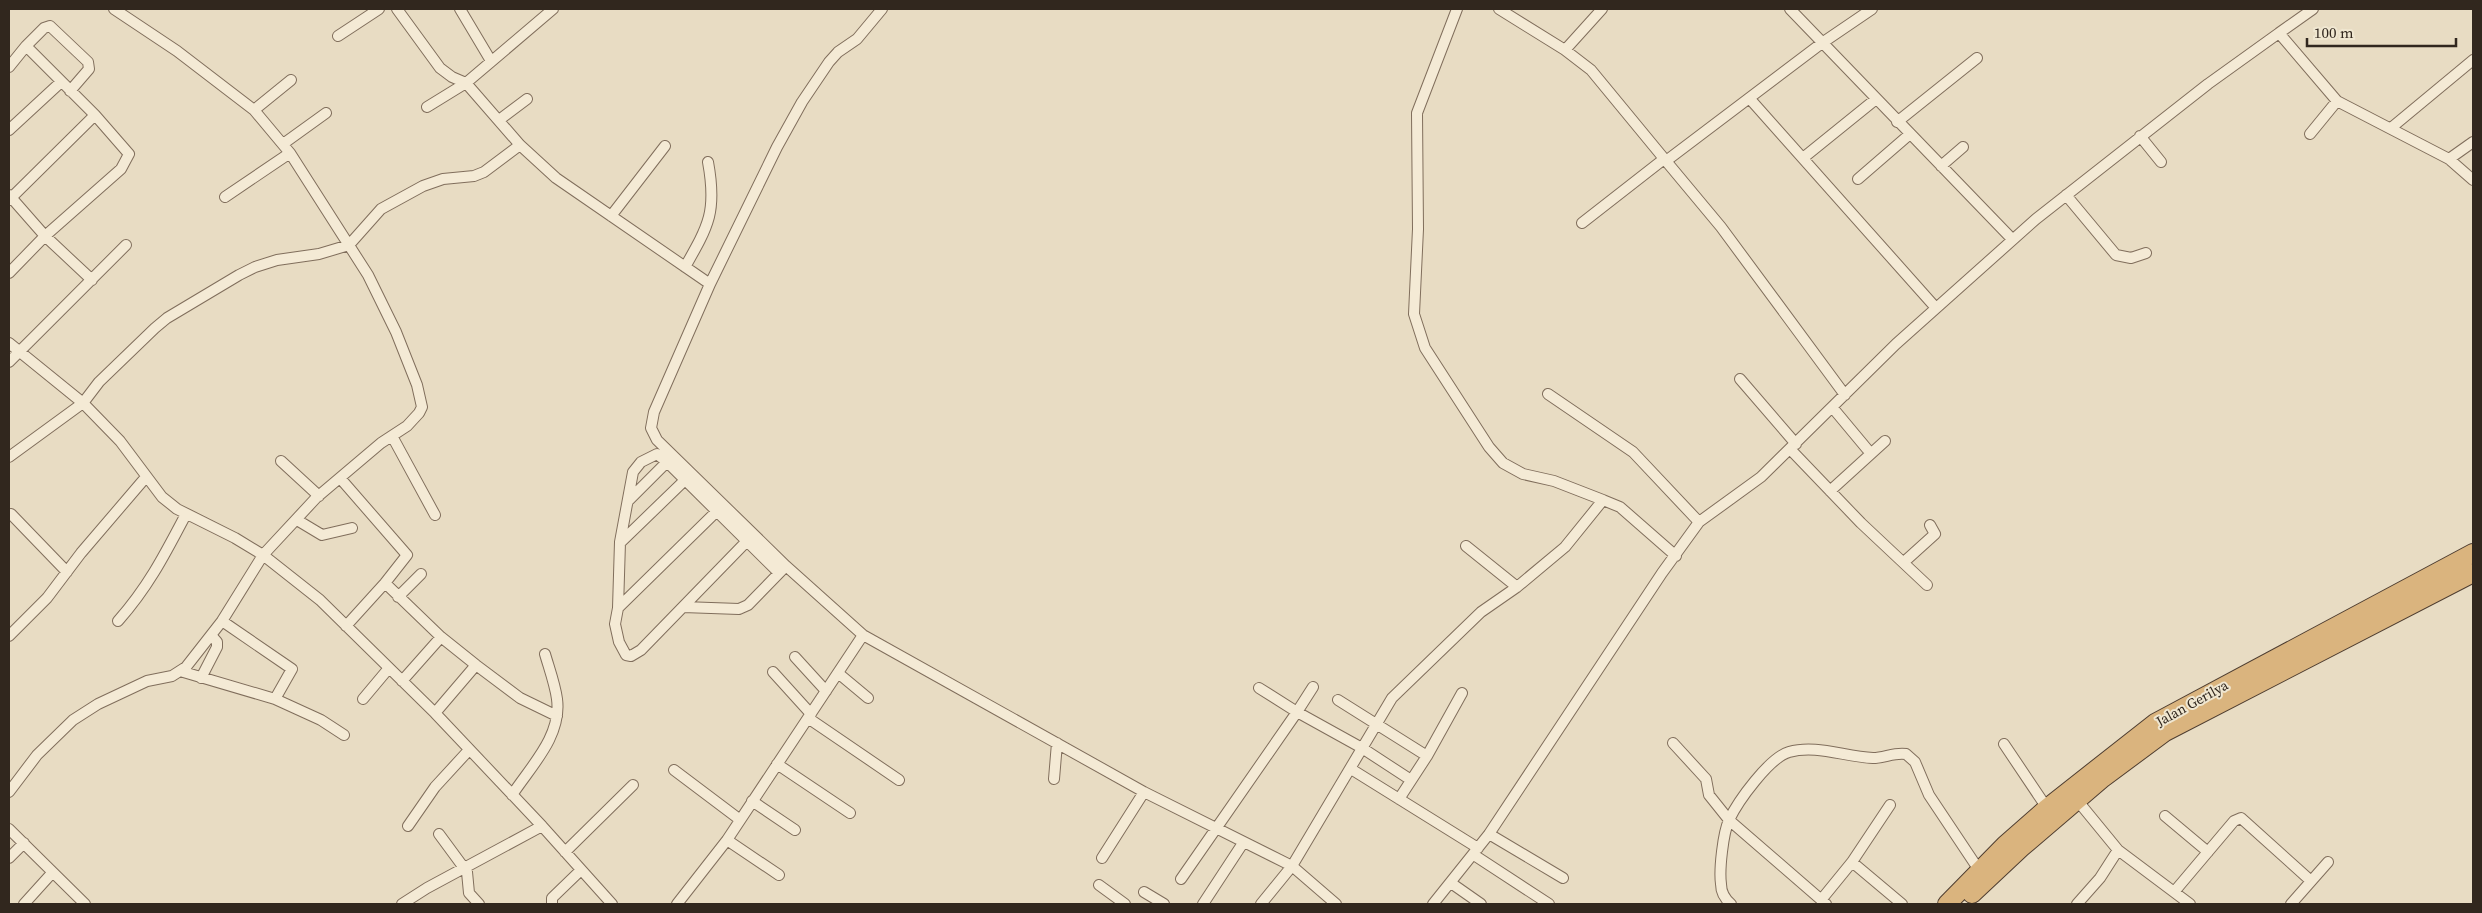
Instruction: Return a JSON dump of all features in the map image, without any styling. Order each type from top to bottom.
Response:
[{"type":"highway","name":"Jalan Gerilya","points":[[1967,903],[2021,848],[2124,761],[2165,732],[2473,553]]},
{"type":"highway","name":"Jalan Gerilya","points":[[1947,904],[1979,870],[2047,808],[2155,722],[2296,656],[2471,578]]},
{"type":"street","points":[[9,792],[37,755],[73,720],[98,704],[147,681],[172,676],[180,672],[222,621],[263,555],[319,496],[392,436],[408,426],[419,413],[421,400],[396,332],[368,275],[283,144],[254,110],[184,56],[114,9]]},
{"type":"street","points":[[338,36],[378,9]]},
{"type":"street","points":[[397,9],[440,68],[452,78],[466,83],[520,145],[556,178],[710,284]]},
{"type":"street","points":[[460,9],[491,61]]},
{"type":"street","points":[[782,569],[662,445],[651,428],[651,420],[710,284],[777,147],[802,102],[829,62],[838,52],[857,39],[882,9]]},
{"type":"street","points":[[1499,9],[1565,50],[1591,70],[1727,234],[1845,394]]},
{"type":"street","points":[[1565,50],[1602,9]]},
{"type":"street","points":[[1790,9],[2012,239]]},
{"type":"street","points":[[1582,224],[1822,43],[1872,9]]},
{"type":"street","points":[[1433,904],[1490,834],[1662,573],[1699,522],[1761,477],[1845,394],[2012,239],[2140,136],[2313,9]]},
{"type":"street","points":[[1453,10],[1417,113],[1418,229],[1414,314],[1418,332],[1425,348],[1489,447],[1503,463],[1523,474],[1554,481],[1620,507],[1676,555]]},
{"type":"street","points":[[427,107],[466,83],[547,11]]},
{"type":"street","points":[[9,67],[26,46],[44,28],[50,26],[88,62],[89,69],[70,91]]},
{"type":"street","points":[[2278,34],[2337,101],[2449,159],[2473,180]]},
{"type":"street","points":[[9,273],[45,236],[128,160],[130,154],[95,115],[26,46]]},
{"type":"street","points":[[1897,122],[1977,58]]},
{"type":"street","points":[[2391,128],[2473,60]]},
{"type":"street","points":[[254,110],[291,80]]},
{"type":"street","points":[[9,130],[61,82]]},
{"type":"street","points":[[1750,99],[1936,308]]},
{"type":"street","points":[[1803,158],[1876,99]]},
{"type":"street","points":[[500,120],[527,100]]},
{"type":"street","points":[[2310,134],[2337,101]]},
{"type":"street","points":[[283,144],[326,112]]},
{"type":"street","points":[[92,280],[45,236],[10,198],[95,115]]},
{"type":"street","points":[[1858,179],[1910,134]]},
{"type":"street","points":[[2140,136],[2161,162]]},
{"type":"street","points":[[2449,159],[2473,142]]},
{"type":"street","points":[[9,457],[83,403],[99,382],[155,328],[223,285],[255,267],[277,260],[319,254],[349,245],[382,209],[423,186],[443,179],[474,176],[484,172],[520,145]]},
{"type":"street","points":[[611,216],[665,146]]},
{"type":"street","points":[[1941,166],[1963,147]]},
{"type":"street","points":[[225,197],[290,153]]},
{"type":"street","points":[[685,267],[710,221],[713,196],[708,162]]},
{"type":"street","points":[[2066,195],[2116,255],[2131,258],[2146,253]]},
{"type":"street","points":[[9,362],[126,245]]},
{"type":"street","points":[[9,343],[83,403],[120,441],[162,497],[185,516],[235,538],[263,555],[320,600],[435,713],[542,826],[612,904]]},
{"type":"street","points":[[1740,380],[1830,491],[1927,585]]},
{"type":"street","points":[[1548,394],[1633,452],[1699,522]]},
{"type":"street","points":[[1832,408],[1867,449]]},
{"type":"street","points":[[392,436],[435,515]]},
{"type":"street","points":[[1830,491],[1885,441]]},
{"type":"street","points":[[747,541],[642,650],[631,656],[626,655],[616,634],[615,624],[618,608],[620,542],[630,482],[641,462],[654,454],[668,462],[747,541],[863,635],[1144,792],[1292,866],[1336,904]]},
{"type":"street","points":[[281,461],[319,496]]},
{"type":"street","points":[[628,501],[668,462]]},
{"type":"street","points":[[9,636],[46,598],[146,477]]},
{"type":"street","points":[[340,478],[406,552],[405,558],[385,583],[346,626]]},
{"type":"street","points":[[620,542],[685,480]]},
{"type":"street","points":[[1261,904],[1292,866],[1397,692],[1481,612],[1517,587],[1565,547],[1603,500]]},
{"type":"street","points":[[618,608],[717,511]]},
{"type":"street","points":[[11,514],[68,572]]},
{"type":"street","points":[[118,621],[142,594],[156,572],[185,516]]},
{"type":"street","points":[[296,520],[322,535],[352,528]]},
{"type":"street","points":[[1904,562],[1935,534],[1930,526]]},
{"type":"street","points":[[1466,546],[1517,587]]},
{"type":"street","points":[[684,607],[739,609],[748,605],[782,569]]},
{"type":"street","points":[[398,597],[422,574]]},
{"type":"street","points":[[385,583],[441,637],[476,665],[520,698],[557,716]]},
{"type":"street","points":[[222,621],[292,669],[275,699]]},
{"type":"street","points":[[201,678],[217,647],[217,642],[211,635]]},
{"type":"street","points":[[677,904],[727,840],[739,819],[863,635]]},
{"type":"street","points":[[402,681],[441,637]]},
{"type":"street","points":[[512,795],[552,736],[557,716],[557,698],[545,654]]},
{"type":"street","points":[[795,657],[826,691]]},
{"type":"street","points":[[435,713],[476,665]]},
{"type":"street","points":[[362,699],[389,668]]},
{"type":"street","points":[[180,672],[275,699],[321,720],[344,735]]},
{"type":"street","points":[[773,672],[809,716],[899,780]]},
{"type":"street","points":[[838,673],[868,698]]},
{"type":"street","points":[[1181,879],[1313,687]]},
{"type":"street","points":[[1259,688],[1297,712],[1362,748],[1411,780]]},
{"type":"street","points":[[1398,799],[1427,756],[1462,693]]},
{"type":"street","points":[[1338,700],[1427,756]]},
{"type":"street","points":[[1054,779],[1057,743]]},
{"type":"street","points":[[1673,743],[1702,774],[1707,783],[1709,795],[1729,820],[1823,902],[1890,805]]},
{"type":"street","points":[[2004,744],[2047,808]]},
{"type":"street","points":[[1731,904],[1724,897],[1721,885],[1729,820],[1761,773],[1776,758],[1788,752],[1808,749],[1871,758],[1906,754],[1915,762],[1929,795],[1979,870]]},
{"type":"street","points":[[408,826],[434,787],[469,750]]},
{"type":"street","points":[[776,764],[850,812]]},
{"type":"street","points":[[1350,769],[1398,799],[1549,904]]},
{"type":"street","points":[[674,770],[739,819]]},
{"type":"street","points":[[565,852],[633,785]]},
{"type":"street","points":[[1102,858],[1144,792]]},
{"type":"street","points":[[2077,800],[2118,850],[2190,904]]},
{"type":"street","points":[[752,801],[795,830]]},
{"type":"street","points":[[2165,816],[2208,852]]},
{"type":"street","points":[[2174,892],[2234,821],[2245,819],[2311,881]]},
{"type":"street","points":[[402,904],[542,826]]},
{"type":"street","points":[[9,830],[24,843],[81,903]]},
{"type":"street","points":[[440,834],[467,872],[469,893],[479,904]]},
{"type":"street","points":[[1490,834],[1563,878]]},
{"type":"street","points":[[727,840],[779,875]]},
{"type":"street","points":[[9,858],[24,843]]},
{"type":"street","points":[[1203,904],[1243,843]]},
{"type":"street","points":[[2077,904],[2100,878],[2118,850]]},
{"type":"street","points":[[1852,862],[1902,904]]},
{"type":"street","points":[[2291,904],[2328,862]]},
{"type":"street","points":[[552,904],[552,898],[581,870]]},
{"type":"street","points":[[24,904],[52,873]]},
{"type":"street","points":[[1451,883],[1481,904]]},
{"type":"street","points":[[1099,885],[1125,904]]},
{"type":"street","points":[[1144,892],[1164,904]]}]
